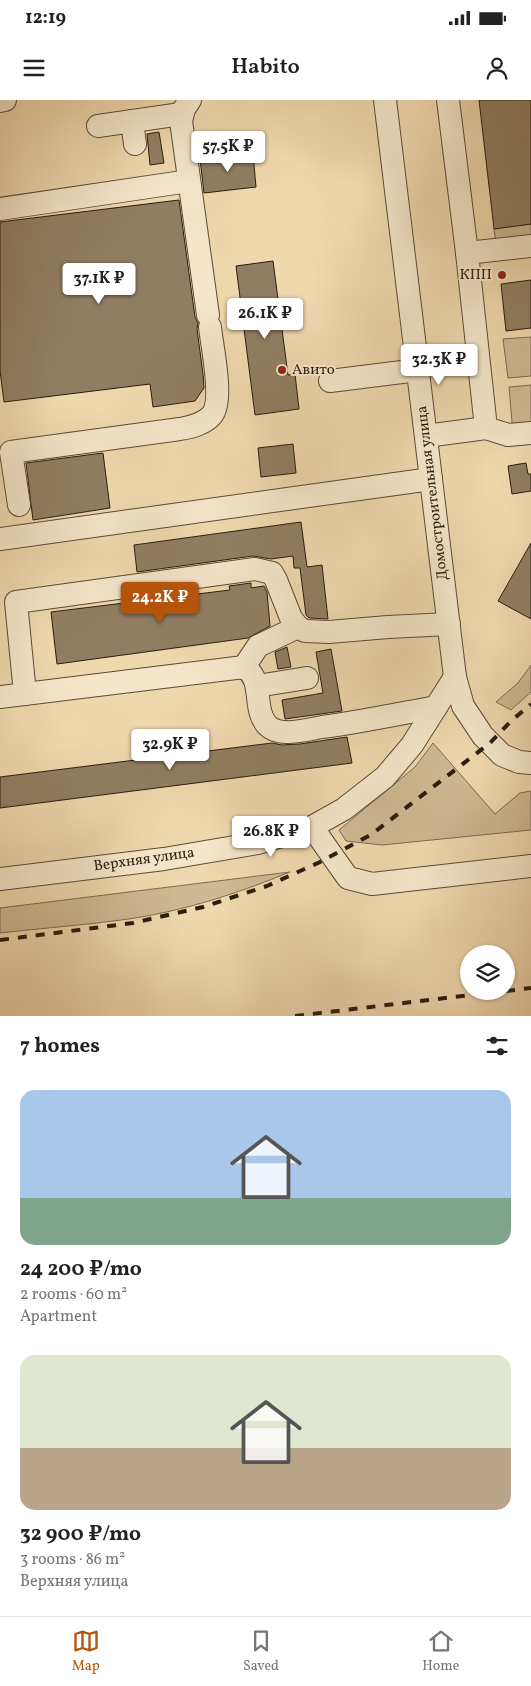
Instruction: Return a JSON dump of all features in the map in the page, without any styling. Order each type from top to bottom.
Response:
[{"type":"street","points":[[0,101],[5,100]]},
{"type":"street","name":"Домостроительная улица","points":[[385,100],[455,677]]},
{"type":"street","points":[[448,100],[468,253],[486,428]]},
{"type":"street","points":[[98,126],[132,121],[186,107]]},
{"type":"street","points":[[19,505],[11,452],[186,428],[203,422],[216,410],[218,391],[181,121],[186,107]]},
{"type":"street","points":[[132,121],[135,144]]},
{"type":"street","points":[[0,208],[189,180]]},
{"type":"street","points":[[468,253],[531,246]]},
{"type":"street","points":[[330,381],[418,370]]},
{"type":"street","points":[[426,436],[486,428],[508,435],[531,433]]},
{"type":"street","points":[[0,539],[431,478]]},
{"type":"street","points":[[25,694],[16,602],[255,569],[272,573],[292,618],[298,627],[305,631],[329,632],[449,624]]},
{"type":"street","points":[[244,667],[258,646],[298,627]]},
{"type":"street","points":[[0,697],[244,667],[250,671],[257,686],[262,716],[267,725],[285,733],[436,707]]},
{"type":"street","points":[[455,677],[463,706],[484,736],[502,755],[519,762],[531,764]]},
{"type":"street","name":"Верхняя улица","points":[[0,879],[164,859],[258,843],[312,827],[344,809],[385,777],[412,745],[455,677]]},
{"type":"street","points":[[257,686],[307,678]]},
{"type":"street","points":[[312,827],[348,878],[372,884],[531,866]]},
{"type":"shaded area","points":[[531,224],[531,239],[496,243],[494,229]]},
{"type":"shaded area","points":[[531,337],[531,376],[508,378],[503,339]]},
{"type":"shaded area","points":[[531,385],[531,431],[513,433],[509,387]]},
{"type":"shaded area","points":[[531,665],[531,692],[511,710],[496,702],[518,683]]},
{"type":"shaded area","points":[[433,743],[495,814],[520,793],[531,791],[531,830],[382,845],[346,841],[339,830],[415,767]]},
{"type":"shaded area","points":[[290,872],[231,894],[150,916],[0,933],[0,908]]},
{"type":"building","points":[[479,100],[531,100],[531,224],[494,229]]},
{"type":"building","points":[[159,132],[164,163],[150,165],[147,134]]},
{"type":"building","points":[[253,154],[256,187],[204,193],[200,159]]},
{"type":"building","points":[[179,200],[195,317],[198,323],[197,329],[203,374],[204,388],[195,401],[153,407],[150,384],[4,402],[0,371],[0,222]]},
{"type":"building","points":[[273,261],[288,375],[295,374],[299,409],[255,415],[236,266]]},
{"type":"building","points":[[531,280],[531,328],[506,331],[501,284]]},
{"type":"building","points":[[293,444],[296,473],[261,477],[258,448]]},
{"type":"building","points":[[103,453],[110,508],[33,520],[26,463]]},
{"type":"building","points":[[526,463],[528,474],[531,474],[531,491],[512,494],[508,466]]},
{"type":"building","points":[[301,522],[307,567],[322,565],[328,619],[309,618],[306,615],[300,568],[294,568],[293,556],[271,559],[253,556],[137,572],[134,545]]},
{"type":"building","points":[[531,543],[531,619],[498,601]]},
{"type":"building","points":[[251,583],[251,588],[264,586],[267,592],[270,626],[248,638],[57,664],[51,612],[230,590],[229,586]]},
{"type":"building","points":[[287,647],[291,667],[278,669],[275,652]]},
{"type":"building","points":[[331,649],[342,711],[285,719],[282,700],[323,693],[316,652]]},
{"type":"building","points":[[347,737],[352,763],[0,808],[0,777],[272,743],[282,745],[300,744]]},
{"type":"railway","points":[[0,940],[133,923],[203,907],[267,886],[320,862],[372,834],[490,743],[531,704]]},
{"type":"railway","points":[[515,990],[531,988]]},
{"type":"railway","points":[[295,1016],[460,996]]},
{"type":"place","name":"КПП","points":[[502,275]]},
{"type":"place","name":"Авито","points":[[282,370]]}]
